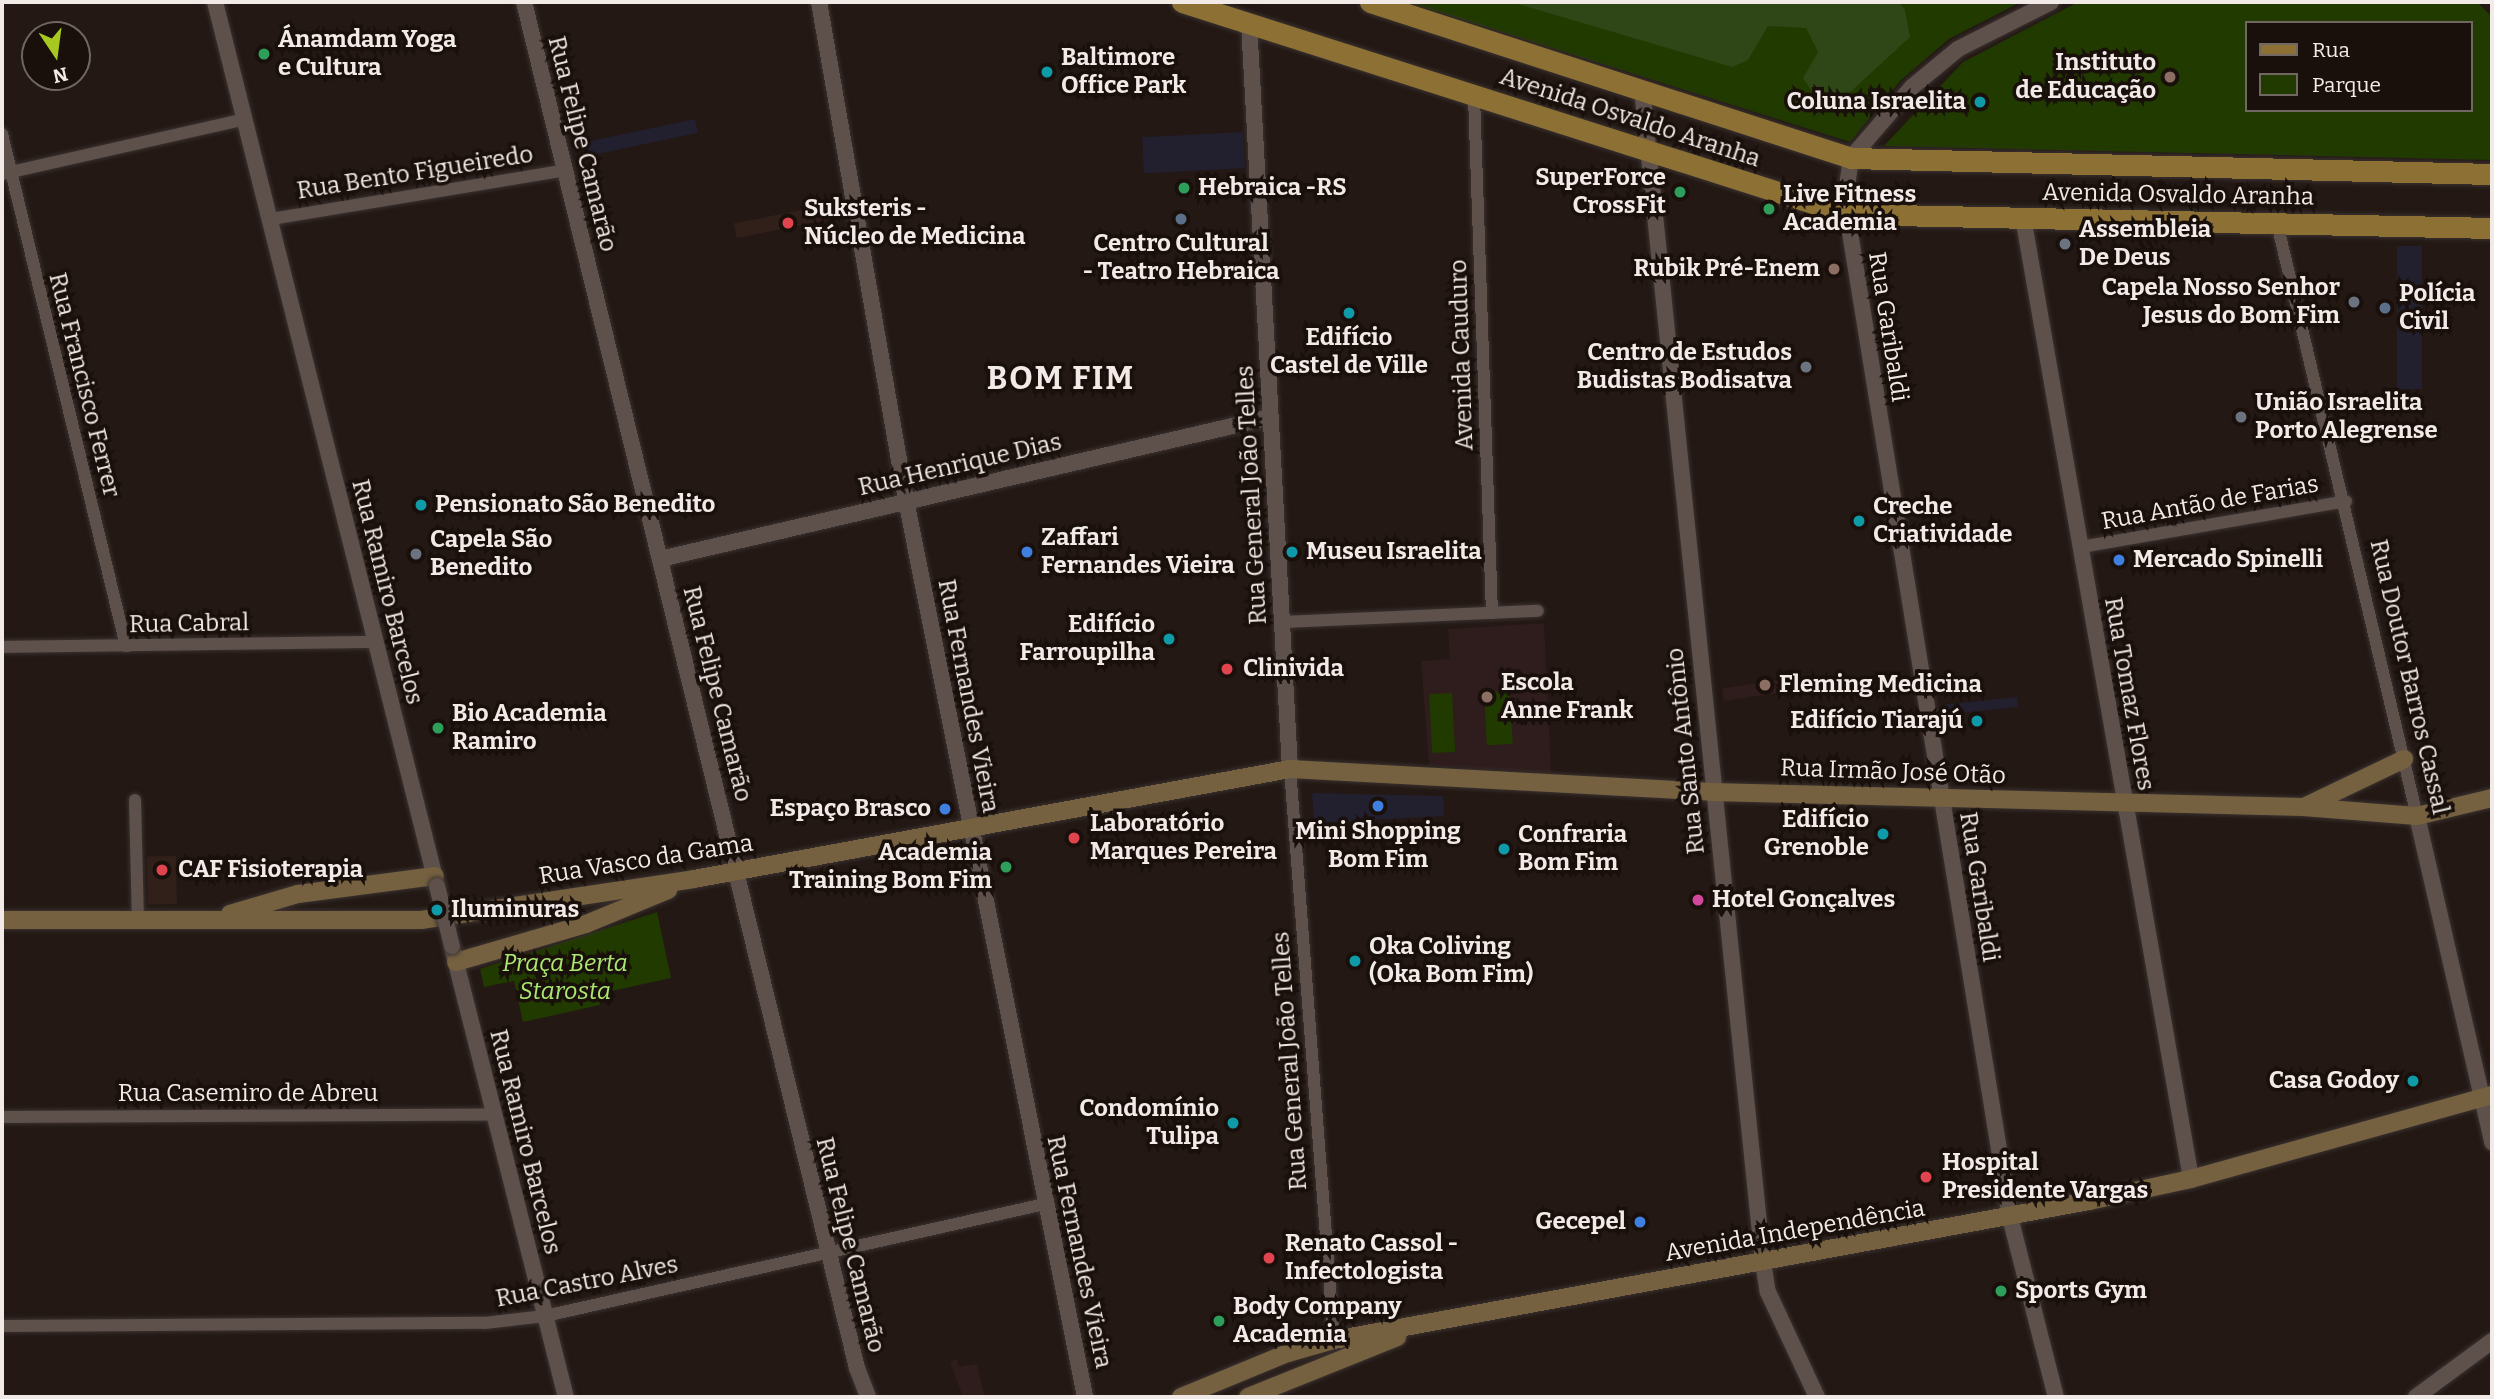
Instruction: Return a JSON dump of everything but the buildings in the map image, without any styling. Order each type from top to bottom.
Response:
[{"type":"main road","name":"Avenida Osvaldo Aranha","points":[[1182,2],[1847,214],[2492,228]]},
{"type":"main road","name":"Avenida Osvaldo Aranha","points":[[1370,2],[1851,158],[2492,174]]},
{"type":"main road","points":[[2303,807],[2404,759]]},
{"type":"main road","name":"Rua Irmão José Otão","points":[[1290,769],[1712,792],[2303,807],[2417,816],[2492,798]]},
{"type":"main road","name":"Rua Vasco da Gama","points":[[2,920],[421,920],[694,879],[1290,769]]},
{"type":"main road","points":[[454,954],[586,924],[694,879]]},
{"type":"main road","points":[[209,920],[298,894],[436,881]]},
{"type":"main road","name":"Avenida Independência","points":[[1181,1397],[1288,1353],[1334,1340],[2010,1217],[2191,1179],[2487,1096]]},
{"type":"main road","name":"Avenida Independência","points":[[1248,1397],[1429,1324]]},
{"type":"street","name":"Rua Ramiro Barcelos","points":[[215,2],[566,1397]]},
{"type":"street","name":"Rua Felipe Camarão","points":[[524,2],[828,1253],[868,1397]]},
{"type":"street","name":"Rua Fernandes Vieira","points":[[819,2],[906,500],[1045,1204],[1086,1397]]},
{"type":"street","points":[[1851,158],[1912,87],[1958,49],[2051,2]]},
{"type":"street","name":"Rua General João Telles","points":[[1249,23],[1290,769],[1334,1340]]},
{"type":"street","name":"Rua Santo Antônio","points":[[1642,89],[1712,792],[1763,1262],[1768,1292],[1817,1397]]},
{"type":"street","name":"Avenida Cauduro","points":[[1474,96],[1492,613]]},
{"type":"street","points":[[6,173],[246,119]]},
{"type":"street","name":"Rua Francisco Ferrer","points":[[2,134],[6,173],[126,646]]},
{"type":"street","name":"Rua Garibaldi","points":[[1851,158],[1847,214],[2010,1217],[2056,1397]]},
{"type":"street","name":"Rua Bento Figueiredo","points":[[271,219],[566,170]]},
{"type":"street","name":"Rua Tomaz Flores","points":[[2023,217],[2191,1179]]},
{"type":"street","name":"Rua Doutor Barros Cassal","points":[[2277,223],[2346,501],[2417,816],[2487,1096],[2492,1142]]},
{"type":"street","name":"Rua Henrique Dias","points":[[660,559],[1271,417]]},
{"type":"street","name":"Rua Antão de Farias","points":[[2081,547],[2346,501]]},
{"type":"street","points":[[1283,622],[1538,611]]},
{"type":"street","name":"Rua Cabral","points":[[2,647],[376,642]]},
{"type":"street","points":[[135,800],[138,920]]},
{"type":"street","name":"Rua Casemiro de Abreu","points":[[2,1117],[494,1114]]},
{"type":"street","name":"Rua Castro Alves","points":[[2,1326],[485,1323],[545,1315],[1045,1204]]},
{"type":"street","points":[[2416,1397],[2492,1341]]},
{"type":"shaded area","points":[[695,119],[698,133],[583,157],[581,143]]},
{"type":"shaded area","points":[[1243,132],[1245,168],[1144,173],[1142,137]]},
{"type":"shaded area","name":"Suksteris - Núcleo de Medicina","points":[[833,204],[836,219],[737,238],[734,223]]},
{"type":"shaded area","points":[[2397,246],[2422,246],[2422,389],[2397,389]]},
{"type":"shaded area","name":"Escola Anne Frank","points":[[1544,623],[1551,773],[1429,765],[1421,661],[1450,659],[1448,629]]},
{"type":"shaded area","name":"Fleming Medicina","points":[[1807,675],[1809,688],[1724,701],[1722,688]]},
{"type":"shaded area","points":[[2017,697],[2018,707],[1947,714],[1946,704]]},
{"type":"shaded area","name":"Mini Shopping Bom Fim","points":[[1312,793],[1443,796],[1444,816],[1314,823]]},
{"type":"shaded area","name":"CAF Fisioterapia","points":[[176,856],[177,904],[148,904],[147,857]]},
{"type":"shaded area","points":[[957,1359],[959,1367],[977,1364],[985,1397],[963,1397],[950,1362]]},
{"type":"green space","points":[[1406,2],[2021,2],[1949,39],[1901,80],[1850,142]]},
{"type":"green space","points":[[1511,2],[1899,2],[1905,10],[1910,37],[1846,96],[1813,93],[1803,78],[1818,52],[1806,28],[1768,26],[1748,60],[1732,67]]},
{"type":"green space","points":[[2078,2],[2477,2],[2492,17],[2492,160],[1884,146],[1963,62]]},
{"type":"green space","points":[[1510,691],[1513,744],[1487,745],[1484,692]]},
{"type":"green space","points":[[1452,693],[1455,752],[1432,753],[1429,694]]},
{"type":"green space","name":"Praça Berta Starosta","points":[[657,912],[671,978],[598,994],[600,1005],[523,1022],[514,981],[484,987],[480,969]]},
{"type":"place","name":"Ánamdam Yoga e Cultura","points":[[264,54]]},
{"type":"place","name":"Baltimore Office Park","points":[[1047,72]]},
{"type":"place","name":"Instituto de Educação","points":[[2170,77]]},
{"type":"place","name":"Coluna Israelita","points":[[1980,102]]},
{"type":"place","name":"Hebraica -RS","points":[[1184,188]]},
{"type":"place","name":"SuperForce CrossFit","points":[[1680,192]]},
{"type":"place","name":"Live Fitness Academia","points":[[1769,209]]},
{"type":"place","name":"Centro Cultural - Teatro Hebraica","points":[[1181,219]]},
{"type":"place","name":"Suksteris - Núcleo de Medicina","points":[[788,223]]},
{"type":"place","name":"Assembleia De Deus","points":[[2065,244]]},
{"type":"place","name":"Rubik Pré-Enem","points":[[1834,269]]},
{"type":"place","name":"Capela Nosso Senhor Jesus do Bom Fim","points":[[2354,302]]},
{"type":"place","name":"Polícia Civil","points":[[2385,308]]},
{"type":"place","name":"Edifício Castel de Ville","points":[[1349,313]]},
{"type":"place","name":"Centro de Estudos Budistas Bodisatva","points":[[1806,367]]},
{"type":"place","name":"União Israelita Porto Alegrense","points":[[2241,417]]},
{"type":"place","name":"Pensionato São Benedito","points":[[421,505]]},
{"type":"place","name":"Creche Criatividade","points":[[1859,521]]},
{"type":"place","name":"Zaffari Fernandes Vieira","points":[[1027,552]]},
{"type":"place","name":"Museu Israelita","points":[[1292,552]]},
{"type":"place","name":"Capela São Benedito","points":[[416,554]]},
{"type":"place","name":"Mercado Spinelli","points":[[2119,560]]},
{"type":"place","name":"Edifício Farroupilha","points":[[1169,639]]},
{"type":"place","name":"Clinivida","points":[[1227,669]]},
{"type":"place","name":"Fleming Medicina","points":[[1765,685]]},
{"type":"place","name":"Escola Anne Frank","points":[[1487,697]]},
{"type":"place","name":"Edifício Tiarajú","points":[[1977,721]]},
{"type":"place","name":"Bio Academia Ramiro","points":[[438,728]]},
{"type":"place","name":"Mini Shopping Bom Fim","points":[[1378,806]]},
{"type":"place","name":"Espaço Brasco","points":[[945,809]]},
{"type":"place","name":"Edifício Grenoble","points":[[1883,834]]},
{"type":"place","name":"Laboratório Marques Pereira","points":[[1074,838]]},
{"type":"place","name":"Confraria Bom Fim","points":[[1504,849]]},
{"type":"place","name":"Academia Training Bom Fim","points":[[1006,867]]},
{"type":"place","name":"CAF Fisioterapia","points":[[162,870]]},
{"type":"place","name":"Hotel Gonçalves","points":[[1698,900]]},
{"type":"place","name":"Iluminuras","points":[[437,910]]},
{"type":"place","name":"Oka Coliving (Oka Bom Fim)","points":[[1355,961]]},
{"type":"place","name":"Casa Godoy","points":[[2413,1081]]},
{"type":"place","name":"Condomínio Tulipa","points":[[1233,1123]]},
{"type":"place","name":"Hospital Presidente Vargas","points":[[1926,1177]]},
{"type":"place","name":"Gecepel","points":[[1640,1222]]},
{"type":"place","name":"Renato Cassol - Infectologista","points":[[1269,1258]]},
{"type":"place","name":"Sports Gym","points":[[2001,1291]]},
{"type":"place","name":"Body Company Academia","points":[[1219,1321]]},
{"type":"district","name":"BOM FIM","points":[[1061,378]]}]
